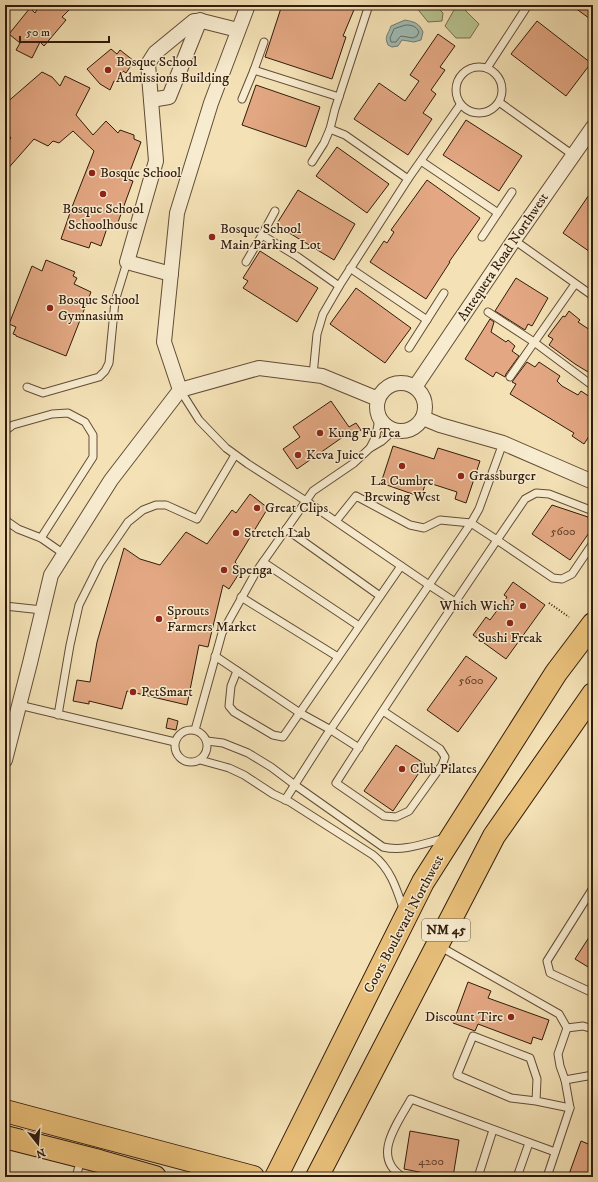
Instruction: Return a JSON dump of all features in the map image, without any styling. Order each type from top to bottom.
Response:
[{"type":"main road","name":"Coors Boulevard Northwest","points":[[276,1177],[423,882],[556,673],[593,624]]},
{"type":"main road","name":"NM 45","points":[[317,1177],[494,836],[593,694]]},
{"type":"main road","points":[[5,1111],[253,1177]]},
{"type":"main road","points":[[5,1137],[79,1167],[99,1160],[155,1177]]},
{"type":"street","points":[[180,390],[164,342],[177,213],[211,102],[248,5]]},
{"type":"street","points":[[171,274],[126,262],[156,161],[148,64],[156,53],[172,38],[194,21],[200,20],[238,30]]},
{"type":"street","points":[[151,100],[168,97],[200,20]]},
{"type":"street","name":"Antequera Road Northwest","points":[[415,387],[514,240],[593,127]]},
{"type":"street","points":[[5,760],[50,575],[111,480],[180,390],[259,368],[322,376],[378,399]]},
{"type":"street","points":[[395,383],[404,383],[415,387],[421,393],[425,401],[426,409],[423,418],[418,425],[411,430],[402,432],[386,426],[380,418],[377,407],[378,399],[381,393],[387,387],[395,383]]},
{"type":"street","points":[[423,418],[440,425],[503,443],[593,482]]},
{"type":"lane","points":[[312,162],[324,143],[330,129],[369,5]]},
{"type":"lane","points":[[487,68],[528,5]]},
{"type":"lane","points":[[242,99],[264,42]]},
{"type":"lane","points":[[480,66],[493,71],[502,82],[503,89],[500,102],[495,108],[481,114],[466,110],[460,105],[457,98],[457,83],[460,76],[465,71],[480,66]]},
{"type":"lane","points":[[254,70],[339,97]]},
{"type":"lane","points":[[500,102],[573,155]]},
{"type":"lane","points":[[313,375],[317,334],[323,314],[350,268],[408,179],[460,105]]},
{"type":"lane","points":[[330,129],[344,135],[408,179]]},
{"type":"lane","points":[[420,161],[498,213]]},
{"type":"lane","points":[[482,237],[512,192]]},
{"type":"lane","points":[[246,262],[275,211]]},
{"type":"lane","points":[[262,235],[298,257],[339,286]]},
{"type":"lane","points":[[514,240],[593,296]]},
{"type":"lane","points":[[27,387],[43,393],[99,377],[105,371],[109,363],[115,301],[126,262]]},
{"type":"lane","points":[[350,268],[427,320]]},
{"type":"lane","points":[[510,376],[575,284]]},
{"type":"lane","points":[[409,348],[444,294]]},
{"type":"lane","points":[[488,312],[534,342],[593,386]]},
{"type":"lane","points":[[180,390],[199,420],[226,448],[235,455],[306,500],[400,566],[455,602]]},
{"type":"lane","points":[[5,431],[14,425],[52,414],[68,414],[85,422],[93,436],[93,457],[41,538]]},
{"type":"lane","points":[[370,448],[376,436],[380,418]]},
{"type":"lane","points":[[195,730],[222,633],[241,597],[263,562],[313,490],[354,463],[370,448],[382,441],[394,430]]},
{"type":"lane","points":[[285,800],[471,523],[479,509],[503,443]]},
{"type":"lane","points":[[58,715],[70,645],[79,605],[100,563],[128,522],[143,510],[156,505],[166,505],[197,519],[235,455]]},
{"type":"lane","points":[[384,711],[440,749],[445,757],[442,765],[409,811],[396,817],[384,816],[336,783],[455,602],[525,499],[536,493],[548,494],[593,511]]},
{"type":"lane","points":[[336,521],[356,496],[410,525],[424,528],[440,520],[471,523],[553,578],[562,579],[572,574],[593,543]]},
{"type":"lane","points":[[5,520],[18,529],[41,538],[64,554]]},
{"type":"lane","points":[[286,529],[380,596]]},
{"type":"lane","points":[[263,562],[359,626]]},
{"type":"lane","points":[[237,671],[231,686],[229,706],[234,712],[273,735],[283,737],[400,566]]},
{"type":"lane","points":[[241,597],[338,657]]},
{"type":"lane","points":[[5,606],[42,610]]},
{"type":"lane","points":[[215,656],[300,712],[359,748]]},
{"type":"lane","points":[[19,705],[175,742]]},
{"type":"lane","points":[[200,760],[207,752],[207,741],[201,732],[186,730],[181,733],[175,742],[176,753],[180,758],[190,762],[200,760],[229,768],[244,775],[356,844],[380,861],[394,882],[406,916]]},
{"type":"lane","points":[[207,741],[223,743],[248,753],[271,767],[383,847],[394,850],[404,849],[452,837]]},
{"type":"lane","points":[[593,888],[547,961],[550,973],[593,993]]},
{"type":"lane","points":[[438,945],[559,1014],[567,1028],[558,1054],[560,1066],[566,1080],[570,1108],[547,1177]]},
{"type":"lane","points":[[567,1028],[583,1026],[593,1029]]},
{"type":"lane","points":[[536,1101],[537,1079],[530,1058],[473,1036],[456,1074],[511,1098],[536,1101],[570,1108]]},
{"type":"lane","points":[[566,1080],[593,1075]]},
{"type":"lane","points":[[403,1177],[394,1172],[389,1162],[387,1151],[390,1139],[411,1099],[555,1152]]},
{"type":"lane","points":[[478,1177],[493,1130]]},
{"type":"lane","points":[[517,1177],[529,1143]]},
{"type":"path","points":[[549,603],[570,618]]},
{"type":"green space","points":[[411,5],[435,5],[443,13],[442,21],[428,22],[416,7]]},
{"type":"green space","points":[[461,6],[479,24],[470,38],[456,38],[445,26],[454,10]]},
{"type":"water","points":[[405,20],[414,22],[420,27],[423,32],[421,40],[414,42],[402,40],[398,46],[392,47],[388,45],[386,37],[391,26]]},
{"type":"building","points":[[40,5],[64,5],[69,10],[62,17],[66,20],[44,46],[40,42],[32,58],[16,50],[20,43],[9,34],[30,8],[35,13]]},
{"type":"building","points":[[282,5],[356,5],[343,36],[346,37],[332,79],[265,57]]},
{"type":"building","points":[[571,5],[593,5],[593,21]]},
{"type":"building","points":[[537,21],[591,63],[566,96],[511,54]]},
{"type":"building","points":[[438,34],[455,46],[440,67],[445,70],[431,90],[436,94],[423,113],[432,119],[408,155],[354,119],[379,83],[405,101],[419,81],[410,75]]},
{"type":"building","name":"Bosque School Admissions Building","points":[[111,49],[117,54],[120,50],[134,61],[126,73],[123,71],[117,82],[114,81],[110,90],[100,84],[87,69]]},
{"type":"building","points":[[42,72],[52,77],[60,86],[65,76],[90,88],[76,115],[93,135],[106,121],[118,133],[120,130],[134,135],[134,139],[141,142],[127,179],[133,181],[117,225],[109,222],[101,246],[91,242],[89,248],[61,239],[94,151],[73,131],[59,143],[53,141],[48,146],[34,139],[5,172],[5,144],[11,138],[5,131],[5,104]]},
{"type":"building","points":[[256,85],[320,107],[306,147],[242,125]]},
{"type":"building","points":[[466,120],[522,156],[499,191],[443,155]]},
{"type":"building","points":[[337,147],[389,184],[367,213],[316,176]]},
{"type":"building","points":[[427,180],[480,218],[449,262],[426,299],[370,262],[384,241],[387,243],[394,232],[391,230]]},
{"type":"building","points":[[593,189],[593,254],[563,233]]},
{"type":"building","points":[[298,190],[355,224],[334,260],[276,225]]},
{"type":"building","points":[[260,251],[318,288],[297,322],[243,288],[248,281],[243,278]]},
{"type":"building","name":"Bosque School Gymnasium","points":[[46,260],[75,272],[73,276],[77,278],[74,284],[91,292],[66,356],[16,336],[13,334],[16,327],[9,324],[32,266],[42,271]]},
{"type":"building","points":[[516,278],[548,298],[532,326],[528,324],[525,330],[495,311]]},
{"type":"building","points":[[356,288],[411,328],[385,363],[330,324]]},
{"type":"building","points":[[569,311],[580,320],[578,322],[593,332],[593,375],[549,345],[553,339],[548,336],[563,316],[565,317]]},
{"type":"building","points":[[490,319],[494,322],[491,332],[506,342],[508,340],[515,346],[512,351],[519,356],[505,377],[496,372],[493,377],[465,359]]},
{"type":"building","points":[[527,362],[535,367],[539,362],[560,376],[557,381],[562,386],[578,395],[581,391],[593,399],[593,430],[584,444],[572,436],[574,433],[510,394],[516,384],[512,382]]},
{"type":"building","points":[[331,401],[349,427],[356,423],[361,430],[353,436],[350,432],[297,469],[283,449],[300,437],[293,427]]},
{"type":"building","points":[[393,446],[434,459],[438,448],[480,461],[466,503],[455,499],[457,492],[426,482],[421,497],[381,483]]},
{"type":"building","points":[[250,494],[268,508],[235,562],[242,569],[229,589],[223,585],[208,647],[199,645],[187,705],[127,691],[122,709],[89,701],[89,704],[73,701],[77,680],[90,682],[97,642],[124,548],[140,559],[160,565],[186,532],[207,544],[232,510],[236,513]]},
{"type":"building","points":[[552,505],[588,517],[591,530],[570,560],[532,534]]},
{"type":"building","points":[[513,582],[545,605],[506,659],[473,635],[486,617],[490,620],[507,597],[504,595]]},
{"type":"building","points":[[466,656],[497,678],[458,732],[427,710]]},
{"type":"building","points":[[168,718],[178,721],[176,730],[166,728]]},
{"type":"building","points":[[396,745],[425,764],[393,811],[364,791]]},
{"type":"building","points":[[593,931],[593,970],[575,959]]},
{"type":"building","points":[[468,982],[491,991],[488,998],[549,1020],[542,1040],[533,1037],[531,1044],[478,1024],[475,1031],[453,1023]]},
{"type":"building","points":[[410,1131],[459,1140],[453,1177],[424,1177],[424,1173],[404,1169]]},
{"type":"building","points":[[581,1141],[593,1146],[593,1177],[568,1177]]},
{"type":"place","name":"Bosque School Admissions Building","points":[[108,70]]},
{"type":"place","name":"Bosque School","points":[[92,173]]},
{"type":"place","name":"Bosque School Schoolhouse","points":[[103,194]]},
{"type":"place","name":"Bosque School Main Parking Lot","points":[[212,237]]},
{"type":"place","name":"Bosque School Gymnasium","points":[[50,308]]},
{"type":"place","name":"Kung Fu Tea","points":[[320,433]]},
{"type":"place","name":"Keva Juice","points":[[298,455]]},
{"type":"place","name":"La Cumbre Brewing West","points":[[402,466]]},
{"type":"place","name":"Grassburger","points":[[461,476]]},
{"type":"place","name":"Great Clips","points":[[257,508]]},
{"type":"place","name":"Stretch Lab","points":[[236,533]]},
{"type":"place","name":"Spenga","points":[[224,570]]},
{"type":"place","name":"Which Wich?","points":[[523,606]]},
{"type":"place","name":"Sprouts Farmers Market","points":[[159,619]]},
{"type":"place","name":"Sushi Freak","points":[[510,623]]},
{"type":"place","name":"PetSmart","points":[[133,692]]},
{"type":"place","name":"Club Pilates","points":[[402,769]]},
{"type":"place","name":"Discount Tire","points":[[511,1017]]}]
